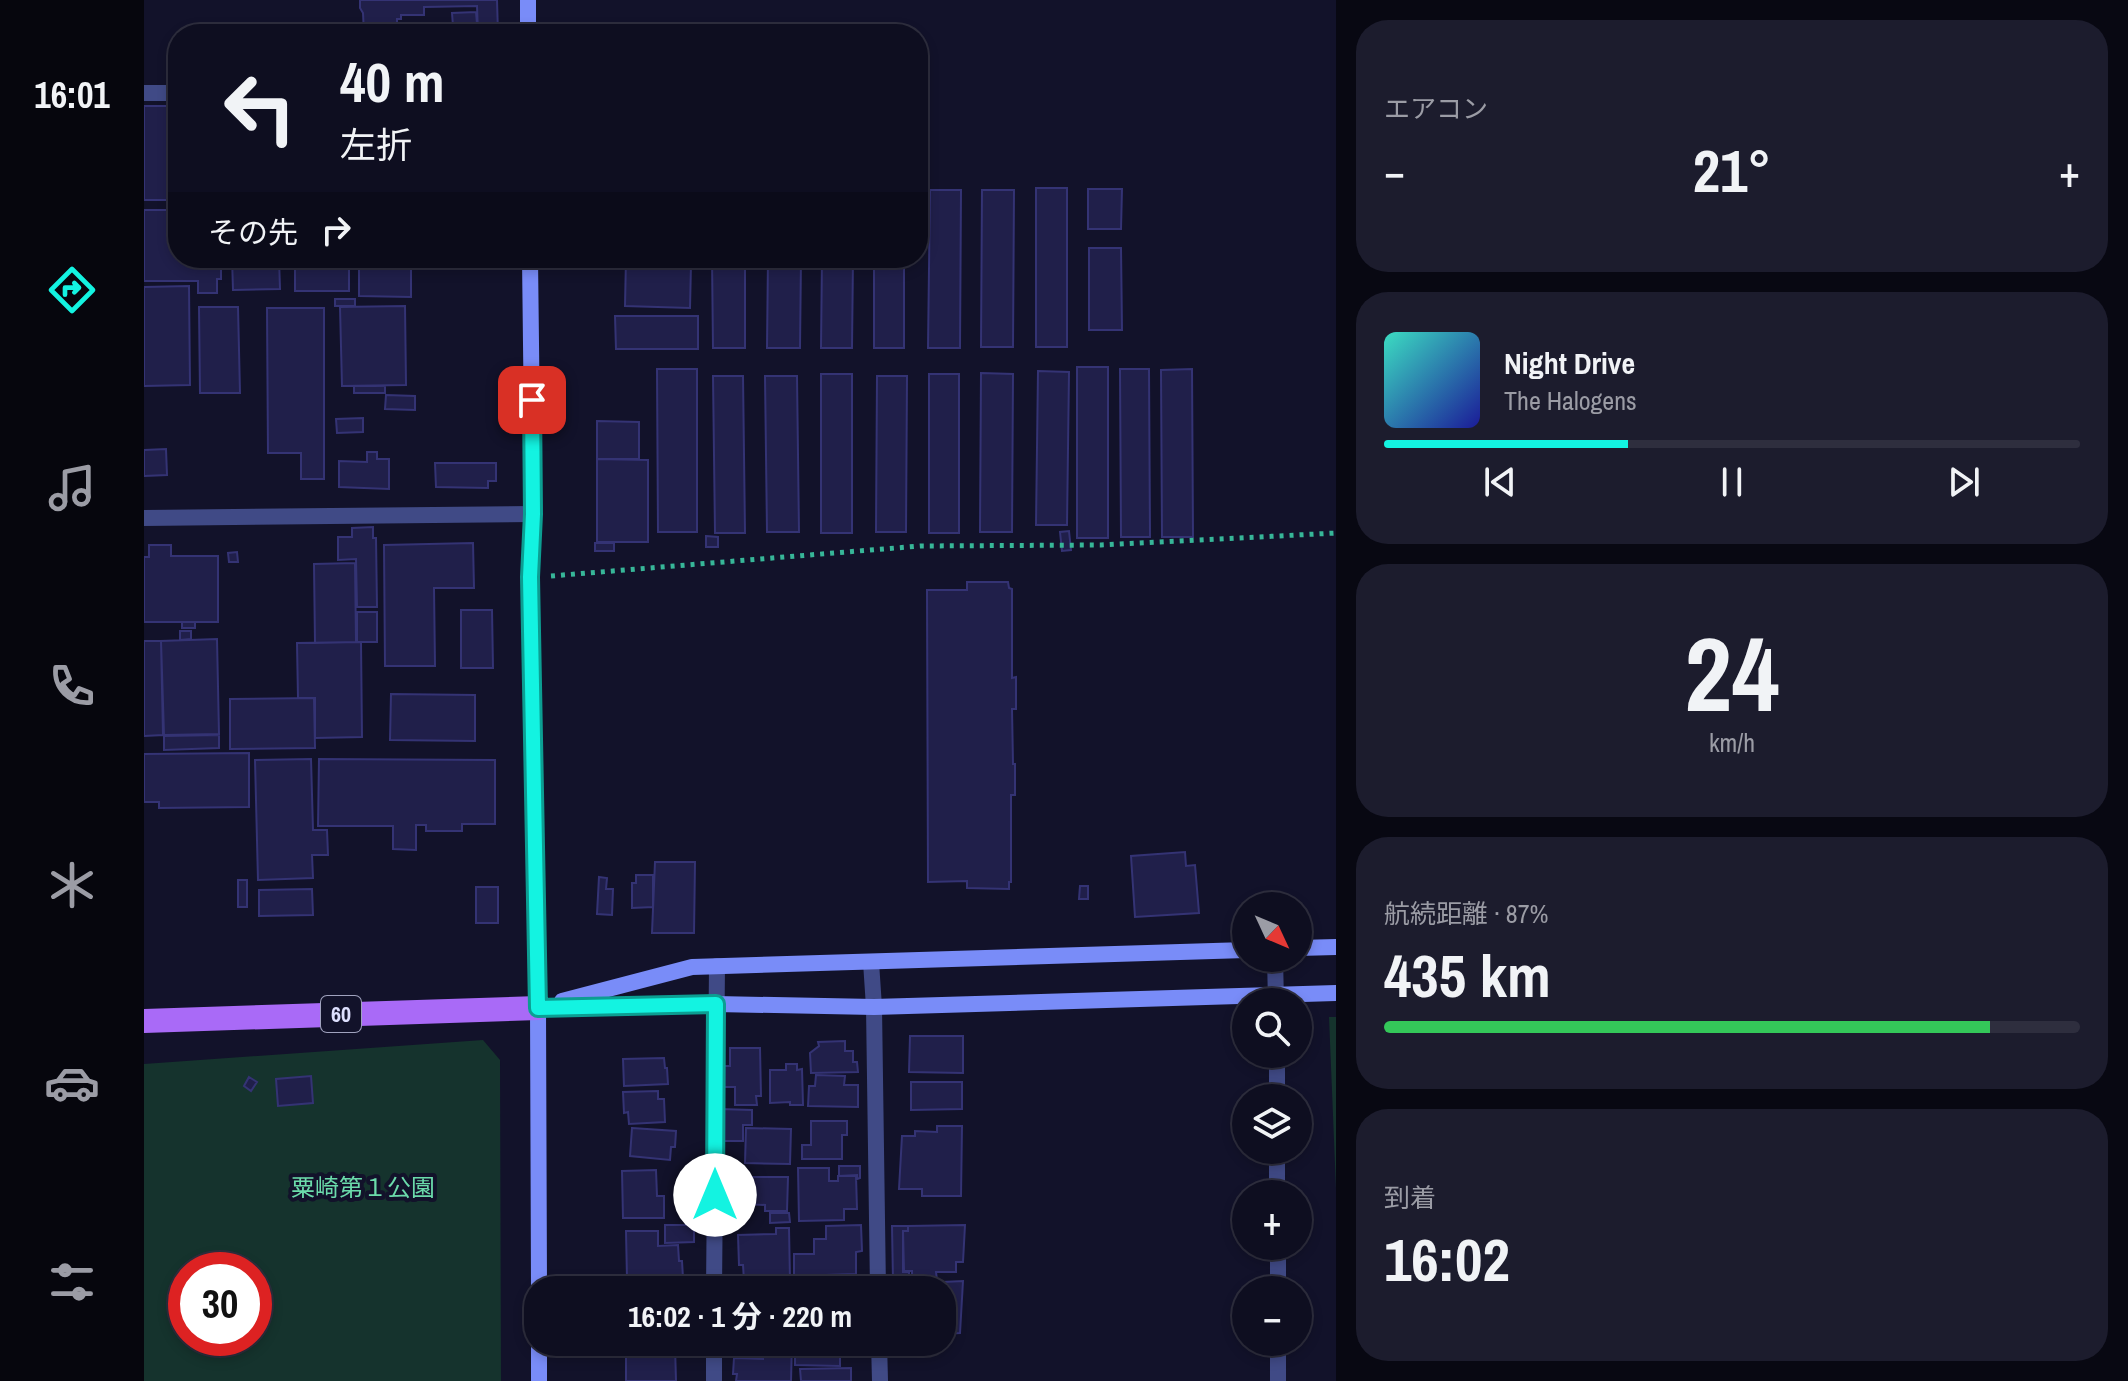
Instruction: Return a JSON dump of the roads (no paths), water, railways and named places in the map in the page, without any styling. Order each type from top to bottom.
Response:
[{"type":"main road","name":"60","points":[[144,1021],[538,1008]]},
{"type":"street","points":[[528,0],[528,24]]},
{"type":"street","points":[[144,93],[168,93]]},
{"type":"street","points":[[530,268],[533,514],[530,577],[538,1008],[539,1276]]},
{"type":"street","points":[[144,518],[533,514]]},
{"type":"street","points":[[1312,948],[1336,947]]},
{"type":"street","points":[[538,1008],[692,967],[1232,950]]},
{"type":"street","points":[[871,962],[878,1276]]},
{"type":"street","points":[[714,1276],[717,966]]},
{"type":"street","points":[[1312,995],[1336,993]]},
{"type":"street","points":[[538,1008],[716,1004],[874,1007],[1232,999]]},
{"type":"street","points":[[539,1356],[539,1381]]},
{"type":"street","points":[[714,1356],[714,1381]]},
{"type":"street","points":[[879,1356],[880,1381]]},
{"type":"street","points":[[1278,1356],[1278,1381]]},
{"type":"park label","name":"粟崎第１公園","points":[[363,1187]]}]
